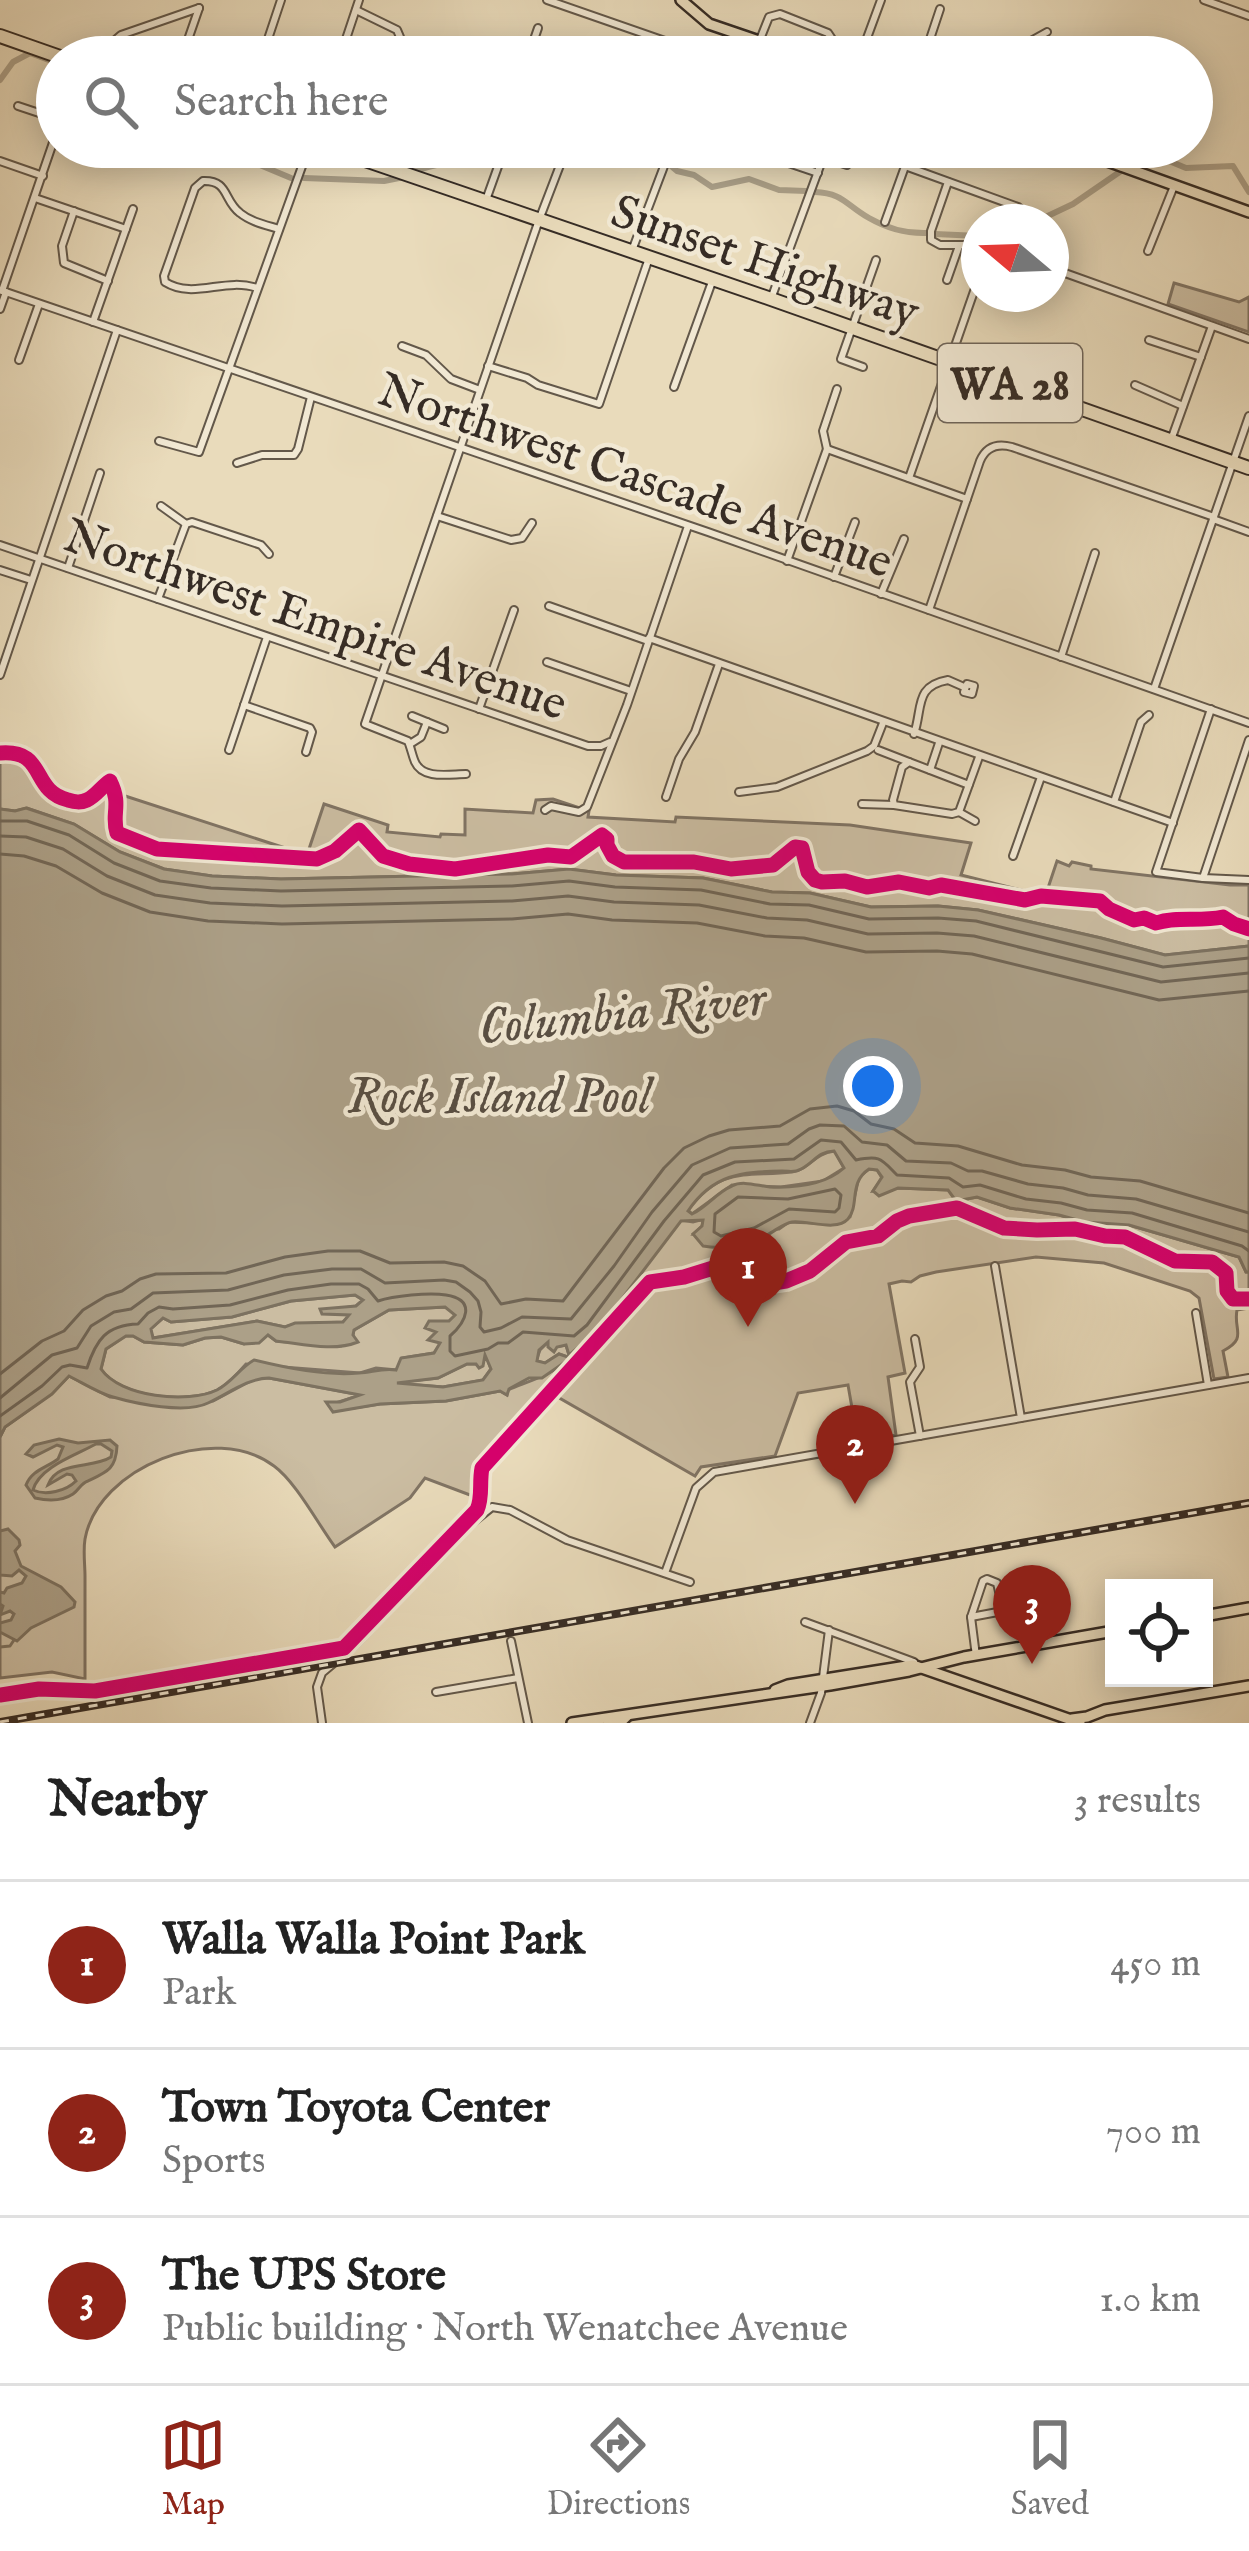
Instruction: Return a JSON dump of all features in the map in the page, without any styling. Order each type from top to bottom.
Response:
[{"type":"highway","points":[[0,37],[36,49]]},
{"type":"highway","name":"Sunset Highway","points":[[388,168],[1249,468]]},
{"type":"main road","points":[[681,0],[706,23],[742,36]]},
{"type":"main road","points":[[1123,168],[1249,212]]},
{"type":"main road","points":[[1213,1614],[1249,1608]]},
{"type":"main road","points":[[922,1666],[1105,1633]]},
{"type":"main road","points":[[961,1680],[957,1668],[970,1656]]},
{"type":"main road","points":[[572,1723],[797,1690],[907,1664],[1075,1721],[1121,1708],[1249,1686]]},
{"type":"main road","points":[[769,1692],[823,1682]]},
{"type":"main road","points":[[1101,1723],[1106,1714],[1121,1708]]},
{"type":"main road","points":[[608,1723],[627,1716]]},
{"type":"street","points":[[269,36],[281,0]]},
{"type":"street","points":[[347,36],[359,0]]},
{"type":"street","points":[[547,0],[651,36]]},
{"type":"street","points":[[868,36],[881,0]]},
{"type":"street","points":[[1204,0],[1249,16]]},
{"type":"street","points":[[120,36],[199,8],[189,36]]},
{"type":"street","points":[[931,36],[940,9]]},
{"type":"street","points":[[356,10],[397,30],[400,36]]},
{"type":"street","points":[[761,36],[769,17],[780,14],[830,36]]},
{"type":"street","points":[[535,36],[538,28]]},
{"type":"street","points":[[1040,36],[1047,32]]},
{"type":"street","points":[[18,106],[36,112]]},
{"type":"street","points":[[0,161],[43,176]]},
{"type":"street","points":[[0,309],[45,168]]},
{"type":"street","points":[[159,441],[200,452],[301,168]]},
{"type":"street","points":[[485,201],[497,168]]},
{"type":"street","points":[[466,774],[423,772],[404,738],[365,724],[559,168]]},
{"type":"street","points":[[632,252],[663,168]]},
{"type":"street","points":[[806,168],[818,172]]},
{"type":"street","points":[[771,299],[819,168]]},
{"type":"street","points":[[885,222],[904,168]]},
{"type":"street","points":[[910,168],[1010,204]]},
{"type":"street","points":[[258,289],[234,283],[184,290],[167,285],[164,276],[195,188],[203,181],[218,182],[246,217],[279,230]]},
{"type":"street","points":[[947,280],[959,246],[934,243],[930,236],[948,182]]},
{"type":"street","points":[[1148,251],[1174,185]]},
{"type":"street","points":[[35,198],[126,229]]},
{"type":"street","points":[[94,322],[133,209]]},
{"type":"street","points":[[74,211],[62,246],[64,263],[107,281]]},
{"type":"street","points":[[488,366],[597,405],[649,258]]},
{"type":"street","points":[[862,367],[842,359],[876,260]]},
{"type":"street","points":[[1069,274],[1249,339]]},
{"type":"street","points":[[674,387],[713,279]]},
{"type":"street","name":"Northwest Cascade Avenue","points":[[3,291],[1249,722]]},
{"type":"street","points":[[20,359],[39,304]]},
{"type":"street","points":[[909,478],[967,312]]},
{"type":"street","points":[[1171,440],[1212,326]]},
{"type":"street","points":[[0,676],[4,642],[31,580],[118,330]]},
{"type":"street","points":[[1149,340],[1201,358]]},
{"type":"street","points":[[402,346],[426,355],[451,379],[480,390]]},
{"type":"street","points":[[1135,385],[1183,406]]},
{"type":"street","points":[[787,561],[827,449],[823,430],[838,389]]},
{"type":"street","points":[[237,463],[262,455],[294,455],[311,397]]},
{"type":"street","points":[[1154,689],[1249,416]]},
{"type":"street","points":[[929,610],[982,456],[991,447],[1012,447],[1249,532]]},
{"type":"street","points":[[827,449],[968,499]]},
{"type":"street","points":[[68,568],[100,473]]},
{"type":"street","points":[[161,506],[185,524]]},
{"type":"street","points":[[436,516],[511,540],[521,538],[532,523]]},
{"type":"street","points":[[185,524],[192,522],[261,545],[269,554]]},
{"type":"street","points":[[834,577],[855,522]]},
{"type":"street","points":[[158,599],[185,524]]},
{"type":"street","points":[[545,810],[550,806],[584,812],[688,526]]},
{"type":"street","points":[[881,594],[904,539]]},
{"type":"street","name":"Northwest Empire Avenue","points":[[0,545],[591,746],[610,742]]},
{"type":"street","points":[[1061,657],[1095,553]]},
{"type":"street","points":[[0,570],[31,580]]},
{"type":"street","points":[[549,606],[1173,823]]},
{"type":"street","points":[[479,709],[514,610]]},
{"type":"street","points":[[229,750],[267,637]]},
{"type":"street","points":[[547,662],[631,691]]},
{"type":"street","points":[[666,797],[719,664]]},
{"type":"street","points":[[914,734],[928,688],[948,680],[964,687]]},
{"type":"street","points":[[244,705],[310,728],[306,752]]},
{"type":"street","points":[[1211,709],[1156,872],[1249,880]]},
{"type":"street","points":[[1114,802],[1141,722],[1149,715]]},
{"type":"street","points":[[412,716],[445,728]]},
{"type":"street","points":[[410,744],[421,737],[427,722]]},
{"type":"street","points":[[739,792],[777,787],[867,751],[883,723]]},
{"type":"street","points":[[1203,878],[1249,740]]},
{"type":"street","points":[[928,769],[938,742]]},
{"type":"street","points":[[878,750],[969,785]]},
{"type":"street","points":[[959,812],[980,756]]},
{"type":"street","points":[[895,805],[902,767],[909,762]]},
{"type":"street","points":[[1013,856],[1041,777]]},
{"type":"street","points":[[862,804],[959,812],[975,821]]},
{"type":"street","points":[[995,1266],[1021,1418]]},
{"type":"street","points":[[1196,1313],[1208,1385]]},
{"type":"street","points":[[915,1339],[920,1366],[910,1383],[920,1436]]},
{"type":"street","points":[[665,1573],[696,1488],[708,1475],[1249,1378]]},
{"type":"street","points":[[322,1723],[318,1679],[486,1510],[510,1510],[567,1540],[690,1582]]},
{"type":"street","points":[[970,1656],[971,1617],[983,1581],[997,1583],[1004,1615],[971,1617]]},
{"type":"street","points":[[805,1622],[922,1666]]},
{"type":"street","points":[[811,1723],[823,1682],[829,1630]]},
{"type":"street","points":[[511,1641],[528,1723]]},
{"type":"street","points":[[436,1692],[518,1678]]},
{"type":"street","points":[[797,1690],[810,1694],[817,1705]]},
{"type":"shaded area","points":[[1174,283],[1239,302],[1249,297],[1249,332],[1168,304]]},
{"type":"shaded area","points":[[0,748],[21,749],[34,758],[50,787],[76,798],[91,793],[104,776],[114,782],[119,794],[307,855],[324,804],[388,825],[387,832],[440,837],[465,835],[465,809],[533,813],[536,800],[553,799],[589,811],[588,817],[850,825],[971,843],[961,875],[1033,893],[1047,891],[1057,861],[1091,869],[1249,885],[1249,946],[1165,955],[978,910],[871,907],[703,878],[569,869],[281,879],[164,869],[120,852],[74,824],[27,808],[0,809]]},
{"type":"shaded area","points":[[835,1151],[844,1168],[823,1181],[781,1187],[732,1185],[692,1214],[688,1210],[723,1180],[798,1171]]},
{"type":"shaded area","points":[[869,1169],[877,1170],[882,1178],[873,1191],[949,1190],[956,1201],[977,1197],[1085,1222],[1129,1225],[1239,1257],[1249,1272],[1249,1308],[1237,1310],[1237,1338],[1223,1351],[1228,1377],[1214,1379],[1199,1298],[1190,1291],[1104,1263],[1036,1257],[889,1284],[905,1373],[888,1377],[896,1435],[858,1442],[848,1385],[798,1393],[775,1456],[701,1467],[695,1476],[554,1395],[485,1470],[478,1498],[425,1478],[410,1498],[335,1547],[274,1466],[249,1453],[192,1450],[135,1472],[94,1513],[84,1548],[85,1679],[52,1672],[0,1678],[0,1437],[5,1427],[69,1376],[110,1397],[213,1401],[256,1378],[361,1395],[329,1405],[334,1411],[500,1391],[507,1395],[508,1390],[568,1360],[559,1354],[545,1363],[536,1361],[548,1342],[555,1347],[566,1345],[569,1355],[592,1337],[681,1220],[704,1219],[694,1234],[779,1229],[789,1222],[833,1224],[850,1217],[859,1177]]},
{"type":"shaded area","points":[[355,1295],[363,1300],[338,1309],[351,1315],[343,1322],[285,1327],[257,1321],[153,1338],[150,1329],[163,1318],[171,1322],[232,1317],[291,1301]]},
{"type":"shaded area","points":[[446,1307],[456,1315],[437,1332],[441,1343],[434,1353],[402,1358],[397,1370],[376,1368],[360,1373],[246,1364],[217,1390],[172,1397],[123,1386],[101,1369],[106,1349],[125,1336],[183,1345],[221,1337],[244,1344],[268,1335],[276,1341],[341,1346],[354,1330],[389,1310]]},
{"type":"shaded area","points":[[485,1353],[491,1369],[483,1380],[443,1387],[391,1383],[438,1378],[476,1364]]},
{"type":"water","name":"Rock Island Pool","points":[[26,808],[74,824],[120,852],[164,869],[212,876],[281,879],[569,869],[703,878],[871,907],[978,910],[1165,955],[1249,946],[1249,1272],[1239,1257],[1129,1225],[1085,1222],[977,1197],[956,1201],[948,1190],[898,1188],[879,1196],[873,1191],[882,1177],[869,1169],[859,1181],[848,1219],[836,1225],[792,1222],[752,1242],[719,1247],[703,1246],[693,1234],[703,1220],[681,1221],[596,1333],[569,1355],[566,1345],[554,1352],[548,1342],[539,1350],[537,1361],[545,1363],[559,1354],[568,1360],[542,1378],[529,1378],[509,1389],[507,1395],[500,1391],[333,1412],[326,1402],[360,1395],[269,1378],[199,1406],[175,1408],[113,1397],[69,1376],[5,1427],[0,1437],[0,809]],"holes":[[[834,1151],[844,1168],[828,1178],[789,1187],[736,1184],[692,1214],[688,1211],[718,1182],[754,1172],[796,1171]],[[355,1295],[363,1300],[356,1306],[320,1309],[322,1314],[349,1315],[343,1322],[285,1327],[257,1321],[153,1338],[151,1329],[163,1318],[171,1322],[232,1317],[291,1301]],[[445,1307],[455,1315],[449,1321],[429,1321],[425,1328],[436,1332],[428,1340],[440,1343],[434,1353],[401,1358],[396,1370],[333,1373],[254,1360],[217,1390],[173,1397],[138,1392],[110,1379],[101,1369],[106,1349],[126,1336],[183,1345],[221,1337],[259,1343],[268,1335],[276,1341],[338,1346],[358,1342],[354,1330],[389,1310]],[[485,1355],[491,1369],[483,1380],[443,1387],[397,1383],[438,1378],[467,1364],[483,1366]]]},
{"type":"water","points":[[59,1439],[78,1443],[110,1440],[117,1446],[115,1460],[105,1472],[68,1497],[50,1500],[35,1498],[26,1485],[58,1459],[63,1447],[57,1445],[33,1457],[26,1454],[34,1445]],"holes":[[[101,1444],[112,1451],[111,1457],[67,1468],[48,1485],[67,1474],[76,1481],[72,1485],[50,1492],[33,1490],[50,1468]]]},
{"type":"water","points":[[8,1529],[19,1540],[15,1551],[21,1566],[61,1587],[75,1602],[17,1641],[0,1632],[0,1623],[14,1614],[0,1615],[0,1592],[22,1583],[26,1576],[19,1570],[12,1576],[0,1575],[0,1531]]},
{"type":"waterway","points":[[0,80],[13,62],[30,53],[36,55]]},
{"type":"waterway","points":[[1213,167],[1233,166],[1249,192]]},
{"type":"waterway","points":[[267,168],[291,178]]},
{"type":"waterway","points":[[413,172],[426,168]]},
{"type":"waterway","points":[[673,168],[712,187],[749,179],[779,190],[806,191]]},
{"type":"waterway","points":[[1069,206],[1121,171]]},
{"type":"waterway","points":[[304,178],[384,181],[404,177]]},
{"type":"waterway","points":[[815,192],[838,197],[890,228],[928,233]]},
{"type":"waterway","points":[[935,234],[961,235]]},
{"type":"waterway","points":[[0,1647],[14,1640]]},
{"type":"railway","points":[[0,1722],[1249,1503]]},
{"type":"cycle path","points":[[0,753],[25,757],[48,788],[71,801],[87,800],[110,781],[117,833],[157,849],[317,859],[335,851],[359,830],[383,856],[455,869],[548,855],[571,857],[602,835],[613,856],[624,862],[694,862],[731,869],[773,865],[795,847],[802,848],[808,872],[822,882],[867,887],[899,882],[1025,900],[1041,896],[1100,901],[1134,920],[1156,923],[1223,917],[1249,929]]},
{"type":"cycle path","points":[[0,1695],[39,1689],[95,1691],[344,1648],[477,1510],[482,1468],[650,1282],[713,1268],[767,1284],[786,1281],[810,1271],[846,1242],[878,1236],[909,1216],[957,1208],[1004,1228],[1075,1229],[1125,1237],[1175,1261],[1212,1262],[1226,1273],[1227,1291],[1233,1299],[1249,1299]]},
{"type":"place","name":"Walla Walla Point Park","points":[[748,1327]]},
{"type":"place","name":"Town Toyota Center","points":[[855,1504]]},
{"type":"place","name":"The UPS Store","points":[[1032,1664]]},
{"type":"water label","name":"Columbia River","points":[[622,1011]]}]
